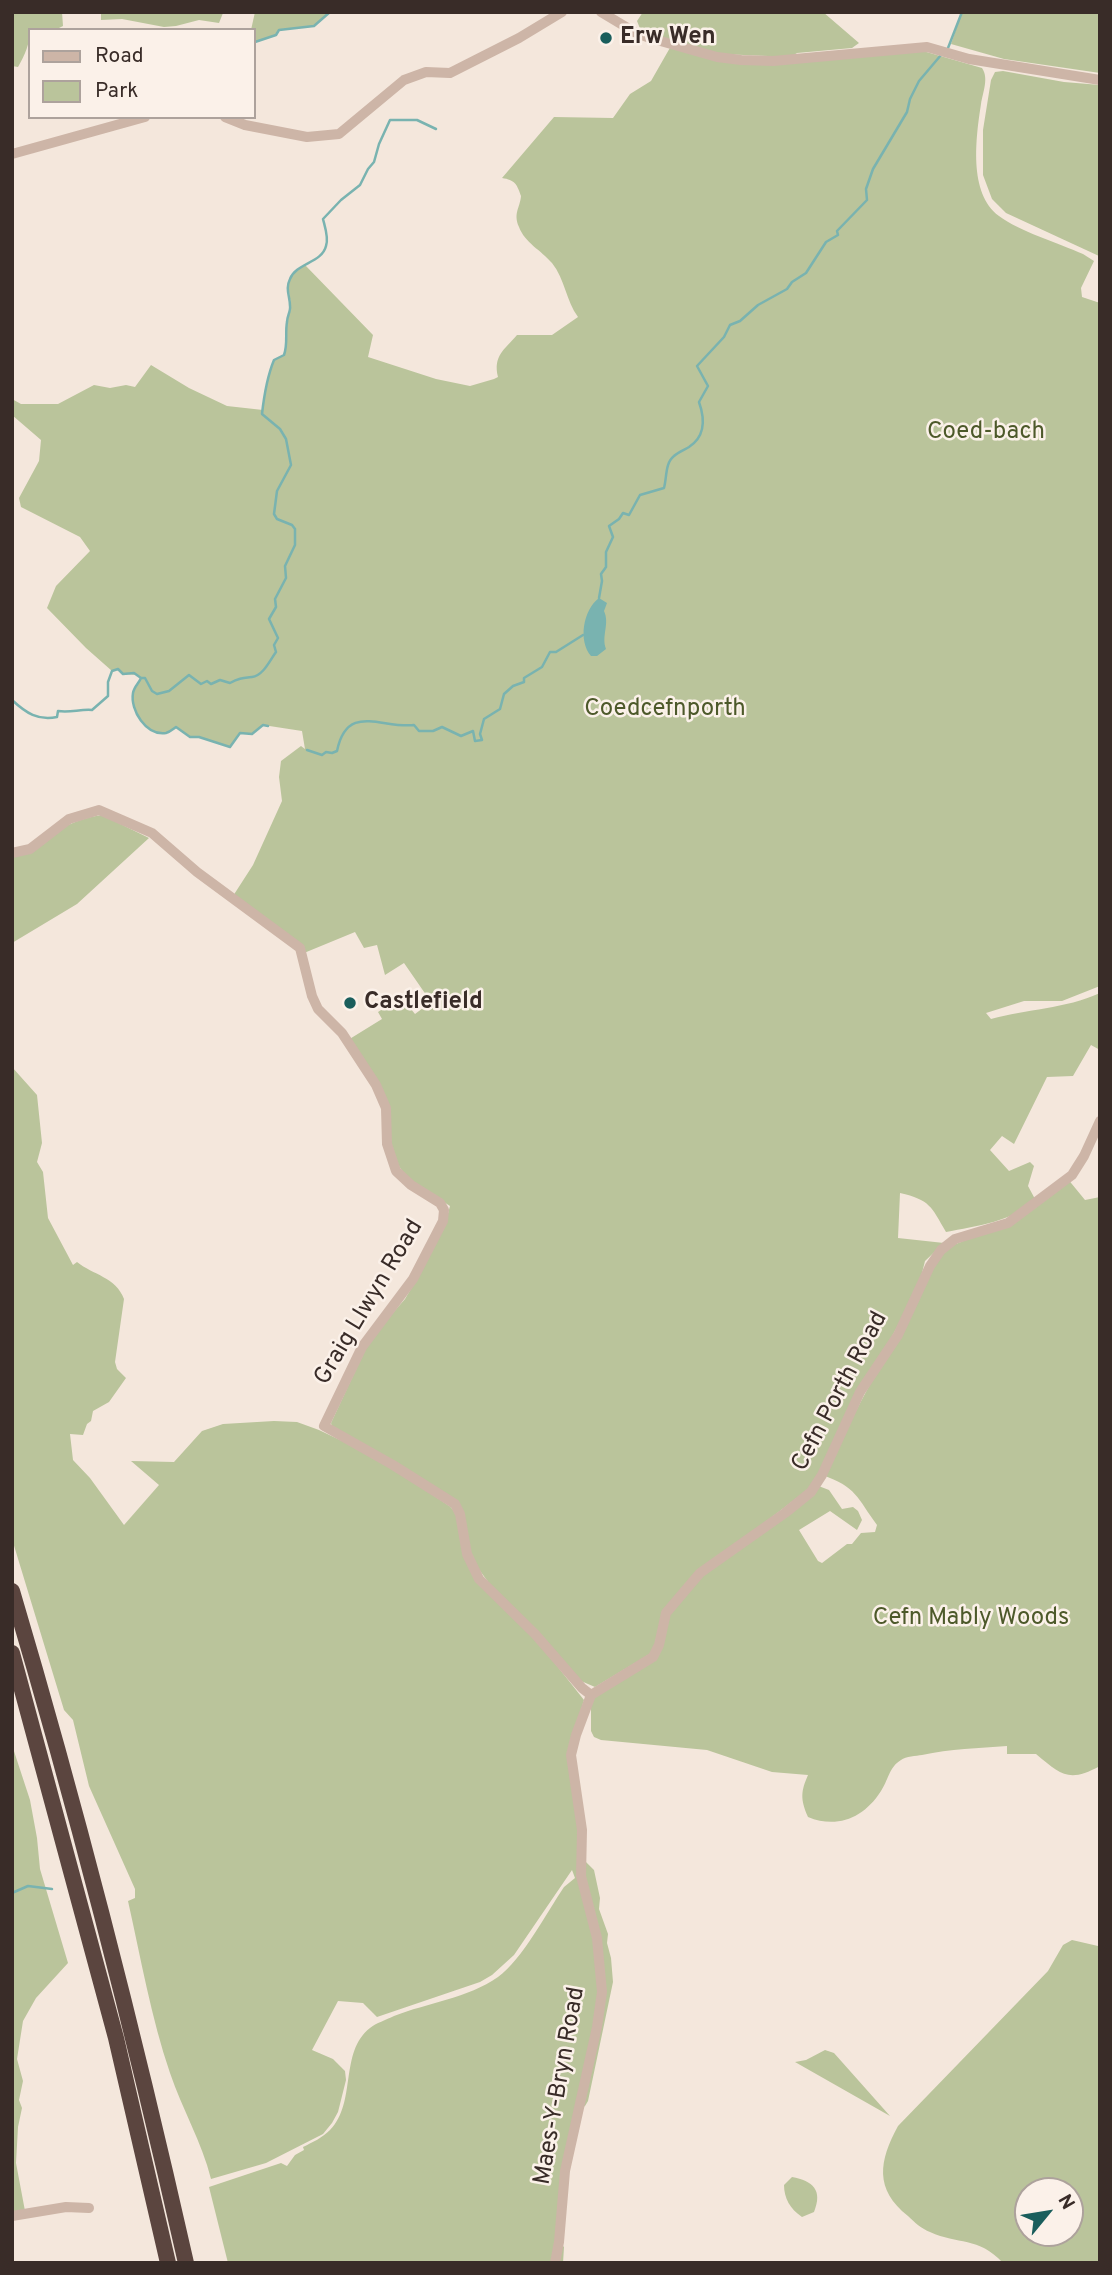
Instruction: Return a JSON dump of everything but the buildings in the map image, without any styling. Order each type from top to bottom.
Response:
[{"type":"highway","points":[[12,1591],[87,1857],[140,2063],[186,2263]]},
{"type":"highway","points":[[12,1653],[79,1895],[167,2263]]},
{"type":"highway","points":[[165,2171],[193,2263]]},
{"type":"highway","points":[[147,2174],[161,2263]]},
{"type":"street","points":[[230,119],[245,125],[306,137],[338,134],[404,80],[426,72],[450,73],[519,38],[562,12]]},
{"type":"street","points":[[601,12],[636,33],[717,57],[773,61],[927,47],[969,59],[1100,79]]},
{"type":"street","points":[[12,154],[138,119]]},
{"type":"street","name":"Graig Llwyn Road","points":[[12,853],[30,849],[69,819],[99,810],[113,814],[152,833],[197,872],[300,948],[318,1009],[342,1033],[376,1085],[386,1108],[387,1144],[396,1171],[411,1185],[440,1203],[444,1210],[443,1221],[414,1279],[362,1347],[324,1426],[455,1504],[460,1514],[467,1554],[479,1580],[535,1634],[591,1695]]},
{"type":"street","name":"Cefn Porth Road","points":[[591,1695],[653,1657],[659,1645],[666,1613],[700,1573],[811,1492],[822,1475],[860,1391],[898,1335],[930,1266],[941,1250],[955,1239],[1008,1223],[1072,1175],[1100,1121]]},
{"type":"street","name":"Maes-Y-Bryn Road","points":[[555,2263],[565,2171],[597,2027],[601,1992],[602,1974],[597,1938],[581,1876],[582,1830],[571,1755],[591,1695]]},
{"type":"street","points":[[12,2216],[66,2207],[89,2207]]},
{"type":"green space","points":[[12,12],[62,12],[63,26],[59,28],[28,28],[27,49],[18,67],[12,66]]},
{"type":"green space","points":[[101,12],[227,12],[223,13],[219,23],[199,20],[164,27],[122,19],[101,20]]},
{"type":"green space","points":[[255,12],[330,12],[314,26],[279,30],[276,35],[256,42],[256,28],[251,28]]},
{"type":"green space","points":[[643,12],[823,12],[859,43],[852,48],[797,53],[791,57],[720,54],[641,31],[637,21]]},
{"type":"green space","points":[[962,12],[1100,12],[1100,73],[1004,59],[951,44]]},
{"type":"green space","points":[[671,46],[712,59],[923,51],[982,68],[985,81],[977,132],[976,164],[982,193],[989,206],[1017,227],[1094,261],[1081,288],[1082,297],[1100,303],[1100,986],[1062,1001],[1024,1001],[986,1013],[991,1019],[1060,1006],[1100,993],[1100,1050],[1091,1045],[1073,1076],[1047,1077],[1014,1144],[1002,1136],[990,1150],[1009,1171],[1030,1162],[1034,1166],[1028,1186],[1035,1199],[1026,1207],[993,1222],[946,1232],[929,1205],[918,1198],[900,1193],[898,1238],[944,1243],[925,1261],[921,1277],[904,1314],[811,1487],[759,1527],[662,1612],[654,1648],[650,1654],[595,1687],[581,1681],[497,1594],[472,1560],[464,1516],[332,1427],[331,1423],[370,1339],[405,1299],[445,1225],[450,1206],[408,1179],[391,1155],[391,1118],[348,1040],[382,1019],[378,1012],[401,997],[415,1014],[431,1002],[404,963],[385,975],[377,945],[364,948],[355,932],[304,953],[233,896],[253,865],[282,801],[279,777],[281,761],[301,746],[305,749],[302,731],[263,725],[252,734],[240,733],[230,747],[199,737],[190,737],[176,727],[167,733],[159,733],[146,726],[137,714],[133,700],[134,691],[141,678],[138,675],[123,674],[118,669],[112,671],[47,608],[56,586],[90,551],[80,537],[21,507],[19,498],[39,461],[41,440],[12,415],[12,399],[21,404],[58,404],[94,385],[110,388],[126,385],[135,387],[151,365],[189,388],[227,406],[263,410],[266,385],[274,360],[284,355],[285,351],[287,320],[291,307],[290,278],[297,269],[305,265],[373,335],[368,357],[436,379],[470,386],[498,377],[498,358],[517,335],[552,335],[578,317],[556,269],[548,258],[525,238],[519,227],[517,214],[521,196],[517,186],[513,181],[502,178],[554,117],[613,118],[630,94],[651,81]]},
{"type":"green space","points":[[1003,71],[1064,82],[1100,85],[1099,256],[1006,213],[992,199],[983,175],[983,130],[991,80],[995,72]]},
{"type":"green space","points":[[102,815],[149,838],[77,904],[12,943],[12,857],[67,826]]},
{"type":"green space","points":[[12,1067],[37,1095],[42,1143],[37,1162],[43,1172],[48,1218],[73,1265],[77,1262],[110,1281],[124,1299],[115,1362],[117,1369],[126,1378],[109,1402],[93,1411],[83,1435],[70,1434],[73,1460],[90,1478],[124,1525],[159,1485],[131,1461],[174,1462],[202,1431],[223,1424],[297,1422],[319,1430],[365,1452],[443,1499],[456,1513],[469,1567],[535,1638],[584,1700],[570,1746],[583,1859],[594,1870],[600,1898],[599,1909],[608,1934],[613,1982],[588,2101],[578,2110],[559,2242],[564,2247],[563,2263],[228,2263],[209,2187],[281,2163],[287,2166],[295,2155],[304,2150],[303,2147],[327,2133],[338,2119],[343,2106],[354,2050],[360,2038],[378,2023],[407,2011],[461,1995],[498,1977],[534,1935],[564,1887],[575,1878],[572,1870],[514,1955],[480,1982],[377,2017],[363,2003],[338,2001],[312,2050],[333,2059],[345,2071],[346,2080],[338,2112],[332,2123],[323,2134],[266,2163],[211,2179],[157,2031],[128,1901],[135,1898],[135,1889],[89,1786],[73,1720],[64,1710],[12,1539]]},
{"type":"green space","name":"Cefn Mably Woods","points":[[1067,1178],[1085,1200],[1100,1197],[1100,1766],[1080,1774],[1066,1774],[1059,1772],[1036,1754],[1007,1754],[1007,1746],[908,1757],[894,1766],[881,1791],[866,1808],[849,1819],[829,1822],[808,1817],[802,1795],[808,1775],[772,1772],[707,1750],[601,1740],[594,1737],[591,1731],[591,1695],[653,1657],[666,1613],[700,1573],[816,1485],[829,1490],[842,1509],[853,1507],[862,1520],[857,1530],[830,1511],[799,1530],[818,1561],[822,1563],[847,1544],[852,1544],[861,1533],[875,1532],[877,1525],[855,1494],[843,1484],[822,1475],[941,1250],[1008,1223]]},
{"type":"green space","points":[[12,1745],[30,1800],[40,1869],[68,1963],[36,1998],[23,2021],[17,2059],[23,2081],[19,2100],[22,2108],[16,2163],[25,2211],[12,2213]]},
{"type":"green space","points":[[1072,1940],[1098,1946],[1100,1943],[1100,2263],[1003,2263],[985,2249],[940,2236],[915,2223],[889,2195],[883,2174],[887,2151],[898,2126],[1048,1971],[1063,1945]]},
{"type":"green space","points":[[825,2050],[834,2053],[890,2116],[795,2062],[806,2060]]},
{"type":"green space","points":[[792,2177],[811,2184],[817,2192],[814,2212],[802,2217],[788,2203],[784,2185]]},
{"type":"water","points":[[599,598],[607,603],[604,611],[606,649],[597,656],[591,656],[585,642],[584,626],[589,610]]},
{"type":"waterway","points":[[256,42],[276,35],[279,30],[314,26],[330,12]]},
{"type":"waterway","points":[[948,48],[962,12]]},
{"type":"waterway","points":[[599,598],[601,574],[606,567],[606,552],[613,537],[609,526],[623,513],[629,515],[640,495],[664,488],[671,459],[699,438],[703,427],[699,402],[708,386],[697,366],[724,337],[730,325],[787,289],[792,282],[806,273],[826,242],[838,235],[837,231],[867,200],[866,189],[873,169],[907,112],[919,81],[941,55]]},
{"type":"waterway","points":[[141,678],[145,678],[152,691],[157,694],[169,691],[189,675],[201,684],[220,680],[230,683],[260,674],[276,652],[274,645],[278,638],[269,619],[276,607],[275,599],[286,578],[285,566],[295,545],[295,529],[277,519],[274,514],[277,491],[291,465],[286,439],[280,429],[262,414],[274,360],[284,355],[285,351],[290,308],[289,283],[298,269],[324,252],[327,240],[323,219],[360,185],[374,162],[390,120],[417,120],[436,129]]},
{"type":"waterway","points":[[307,750],[322,755],[337,751],[342,736],[349,727],[357,722],[367,721],[414,725],[419,731],[433,731],[442,727],[461,736],[473,731],[475,741],[482,740],[480,734],[484,719],[500,709],[504,694],[542,667],[550,652],[556,652],[583,635]]},
{"type":"waterway","points":[[12,700],[27,712],[44,718],[57,717],[58,711],[92,710],[108,696],[108,682],[112,671],[118,669],[123,674],[134,673],[141,678],[133,693],[134,707],[146,726],[159,733],[166,733],[176,727],[190,737],[199,737],[230,747],[240,733],[252,734],[263,725],[268,726]]},
{"type":"waterway","points":[[12,1893],[28,1886],[52,1889]]},
{"type":"place","name":"Erw Wen","points":[[606,38]]},
{"type":"place","name":"Castlefield","points":[[350,1003]]},
{"type":"park label","name":"Coed-bach","points":[[986,433]]},
{"type":"park label","name":"Coedcefnporth","points":[[665,710]]}]
